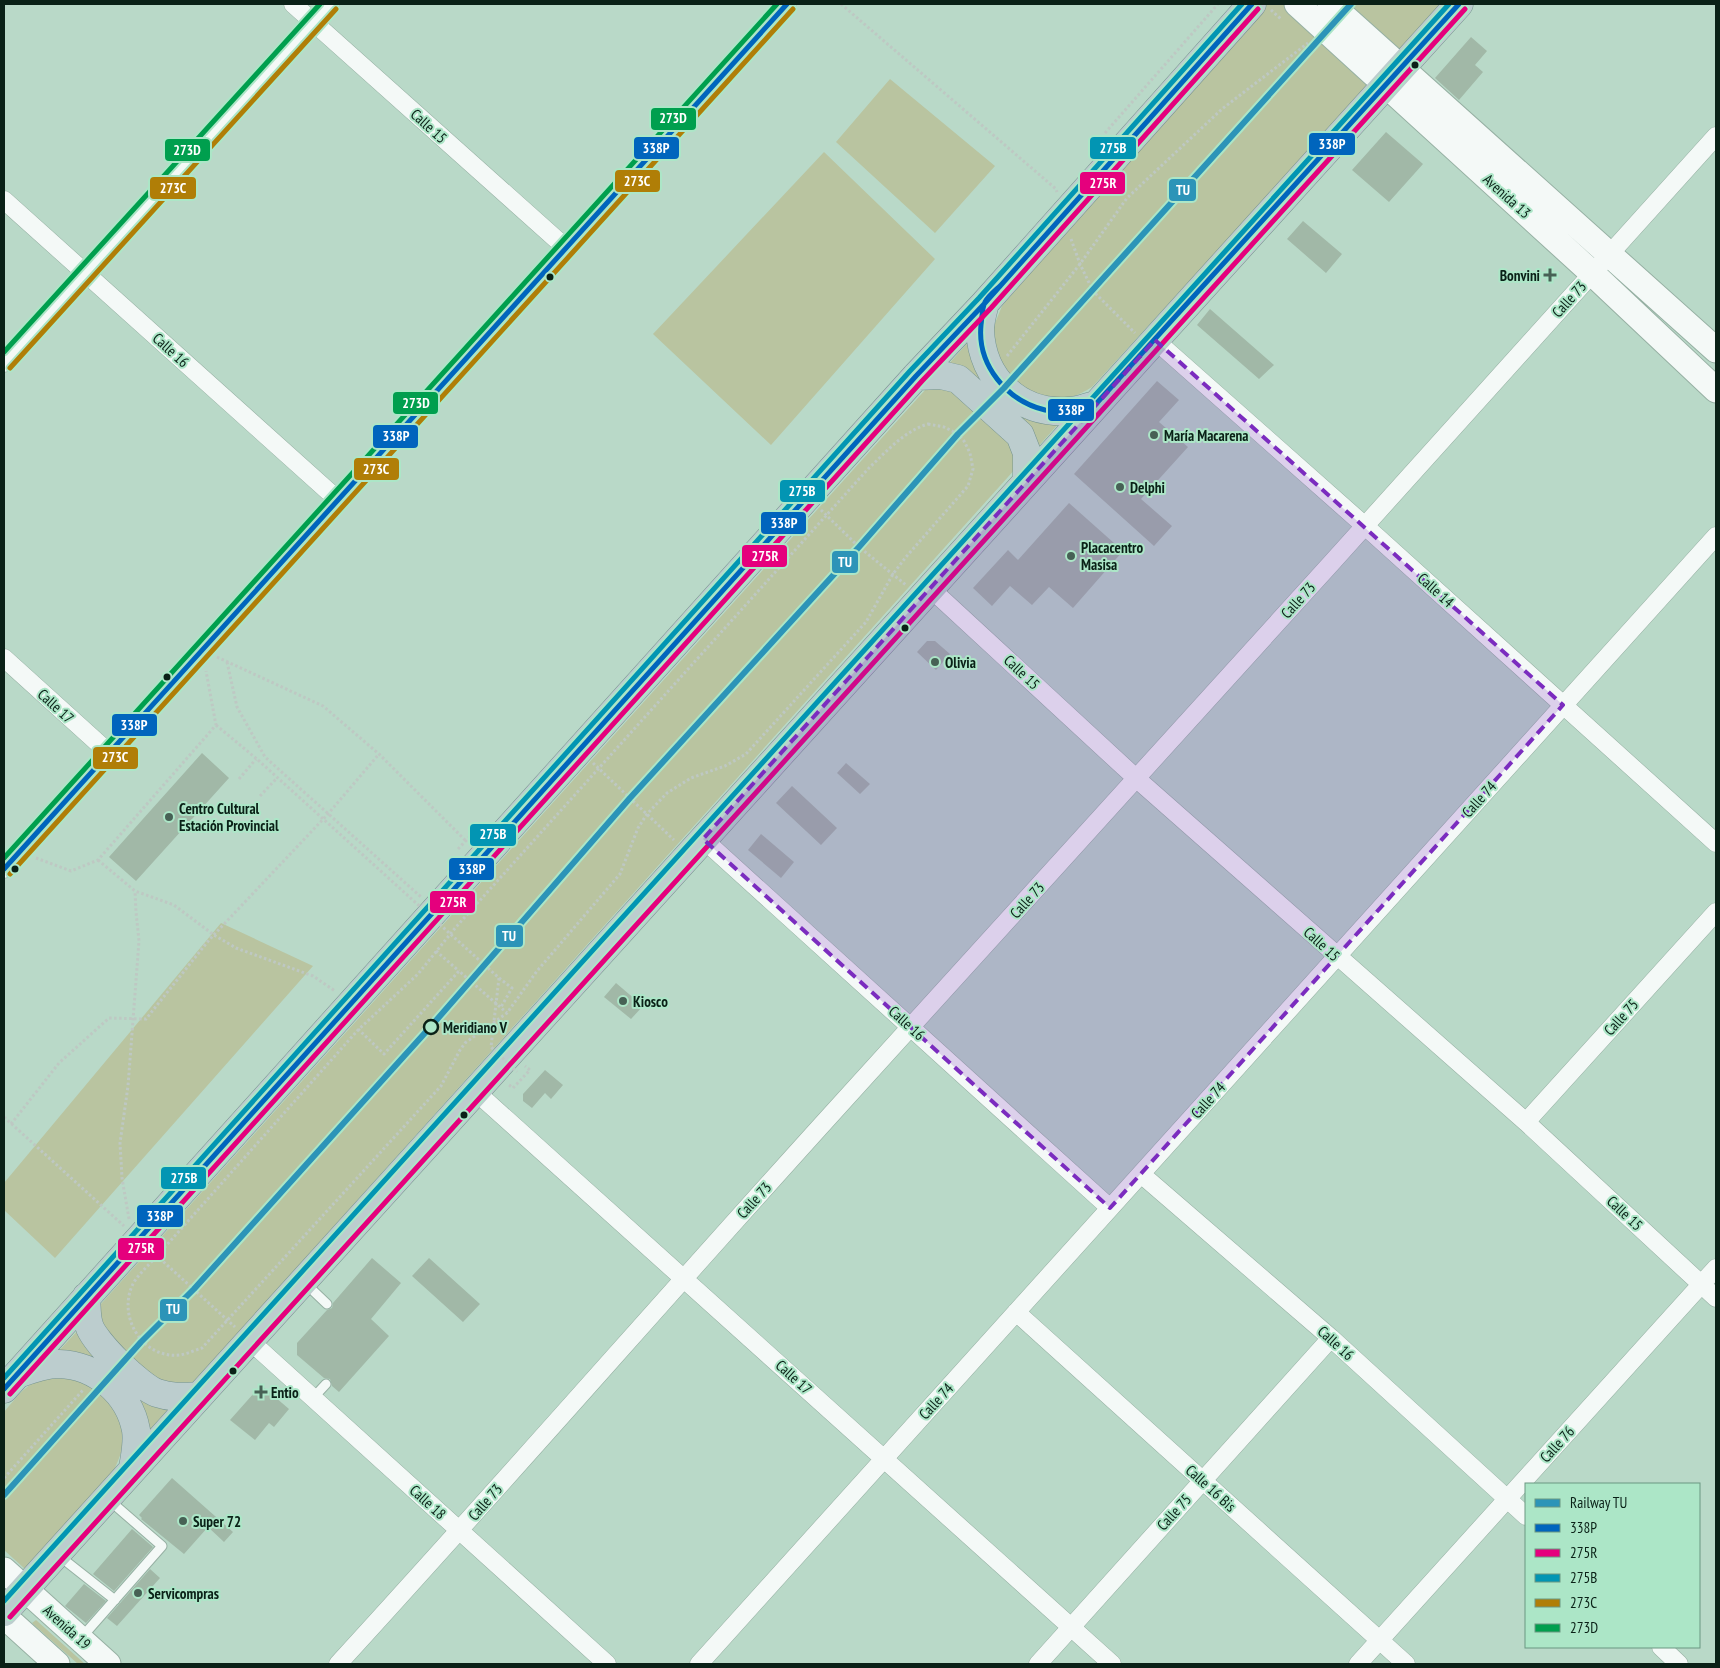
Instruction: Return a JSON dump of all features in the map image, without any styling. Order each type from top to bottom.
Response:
[{"type":"highway","points":[[11,1381],[86,1297],[354,1018],[446,918],[483,857],[578,752],[816,507],[916,376],[985,303],[1252,4]]},
{"type":"highway","points":[[4,1612],[1459,4]]},
{"type":"highway","points":[[985,303],[980,327],[982,352],[992,375],[1004,388],[1023,403],[1046,410],[1070,412],[1096,405]]},
{"type":"highway","points":[[916,376],[941,375],[958,379],[1020,435],[1027,453],[1027,481]]},
{"type":"highway","points":[[86,1297],[89,1325],[99,1343],[121,1366],[154,1392],[175,1398],[199,1396]]},
{"type":"highway","points":[[11,1381],[39,1366],[59,1364],[78,1367],[106,1381],[120,1395],[130,1412],[136,1430],[137,1449],[133,1468]]},
{"type":"street","name":"Calle 15","points":[[293,4],[566,248]]},
{"type":"street","points":[[4,363],[330,4]]},
{"type":"street","points":[[4,870],[787,4]]},
{"type":"street","name":"Avenida 13","points":[[1297,4],[1394,76],[1610,255],[1716,350]]},
{"type":"street","name":"Avenida 13","points":[[1330,4],[1394,76],[1592,273],[1716,390]]},
{"type":"street","name":"Calle 73","points":[[338,1664],[460,1531],[684,1277],[1137,779],[1716,136]]},
{"type":"street","name":"Calle 16","points":[[4,200],[338,500]]},
{"type":"street","name":"Calle 14","points":[[1151,344],[1365,526],[1716,843]]},
{"type":"street","name":"Calle 74","points":[[699,1664],[1716,536]]},
{"type":"street","name":"Calle 15","points":[[926,593],[1526,1122],[1716,1298]]},
{"type":"street","name":"Calle 17","points":[[4,658],[109,753]]},
{"type":"street","name":"Calle 16","points":[[696,847],[911,1026],[1110,1208]]},
{"type":"street","name":"Calle 75","points":[[1526,1122],[1716,912]]},
{"type":"street","name":"Calle 17","points":[[475,1091],[1112,1664]]},
{"type":"street","name":"Calle 16","points":[[1141,1174],[1331,1338],[1525,1515]]},
{"type":"street","name":"Calle 76","points":[[1358,1664],[1716,1268]]},
{"type":"street","name":"Calle 16 Bis","points":[[1016,1312],[1406,1664]]},
{"type":"street","name":"Calle 75","points":[[1038,1664],[1331,1338]]},
{"type":"street","name":"Calle 18","points":[[249,1340],[607,1664]]},
{"type":"street","name":"Avenida 19","points":[[4,1570],[108,1664]]},
{"type":"street","points":[[4,1616],[57,1664]]},
{"type":"street","points":[[1662,1648],[1680,1664]]},
{"type":"lane","points":[[303,1281],[327,1304]]},
{"type":"lane","points":[[313,1398],[326,1384]]},
{"type":"lane","points":[[80,1639],[162,1546],[106,1498]]},
{"type":"lane","points":[[56,1554],[114,1600]]},
{"type":"path","points":[[841,4],[1056,189],[1080,264],[1093,291],[1151,344]]},
{"type":"path","points":[[992,375],[1080,264],[1128,198],[1222,109],[1308,43]]},
{"type":"path","points":[[928,424],[944,427],[958,434],[970,453],[973,469],[968,486],[893,574],[866,622],[746,754],[725,766],[691,778],[667,793],[647,814],[638,828],[620,874],[537,971],[507,1013],[465,1043],[441,1086],[202,1348],[180,1355],[161,1353],[141,1342],[133,1329],[128,1307],[132,1285],[354,1018],[418,974],[436,951],[446,918],[600,768],[816,507],[868,469],[893,445],[916,427],[928,424]]},
{"type":"path","points":[[816,507],[859,547],[893,574],[926,593]]},
{"type":"path","points":[[202,650],[323,706],[379,754],[483,857]]},
{"type":"path","points":[[202,650],[216,725],[512,988],[501,1007]]},
{"type":"path","points":[[227,662],[237,708],[265,757],[446,918]]},
{"type":"path","points":[[21,851],[71,871],[98,860],[216,725]]},
{"type":"path","points":[[578,752],[600,768],[647,814],[696,847]]},
{"type":"path","points":[[11,1124],[59,1063],[109,1018],[146,1019],[214,935],[328,814],[379,754]]},
{"type":"path","points":[[239,779],[257,760]]},
{"type":"path","points":[[260,796],[276,779]]},
{"type":"path","points":[[98,860],[135,891],[174,905],[214,935],[243,951],[313,976],[335,991],[354,1018],[384,1054],[416,1021],[459,971]]},
{"type":"path","points":[[129,1220],[122,1178],[120,1143],[128,1086],[139,942],[135,891]]},
{"type":"path","points":[[436,951],[507,1013]]},
{"type":"path","points":[[500,979],[490,1047],[517,1072]]},
{"type":"path","points":[[4,1478],[97,1375]]},
{"type":"highlighted area","points":[[1155,340],[1563,705],[1110,1208],[703,839]]},
{"type":"green space","points":[[1264,4],[1284,4],[1372,82],[1092,387],[1072,397],[1057,400],[1020,391],[993,352],[993,328],[1002,306]]},
{"type":"green space","points":[[1343,4],[1441,4],[1398,53]]},
{"type":"green space","points":[[890,79],[995,166],[935,233],[836,142]]},
{"type":"green space","points":[[824,152],[935,259],[771,445],[653,334]]},
{"type":"green space","points":[[972,338],[974,359],[1061,421],[1035,450],[945,368]]},
{"type":"green space","points":[[947,384],[1016,444],[1017,467],[190,1386],[169,1391],[100,1333],[100,1305],[926,389]]},
{"type":"green space","points":[[221,923],[313,966],[55,1258],[4,1210],[4,1183]]},
{"type":"green space","points":[[81,1327],[170,1407],[146,1434],[141,1411],[54,1356]]},
{"type":"green space","points":[[57,1376],[93,1383],[120,1416],[124,1426],[124,1439],[114,1470],[25,1569],[4,1550],[4,1412],[26,1388],[39,1381]]},
{"type":"green space","points":[[36,1620],[85,1664],[78,1664],[32,1623]]},
{"type":"building","points":[[1471,37],[1487,51],[1475,65],[1483,72],[1459,100],[1435,78]]},
{"type":"building","points":[[1386,132],[1423,164],[1389,202],[1352,170]]},
{"type":"building","points":[[1303,221],[1342,254],[1326,273],[1287,239]]},
{"type":"building","points":[[1210,309],[1274,365],[1259,379],[1197,325]]},
{"type":"building","name":"Delphi","points":[[1157,381],[1179,400],[1159,422],[1188,447],[1141,499],[1172,526],[1154,546],[1074,474]]},
{"type":"building","name":"Placacentro Masisa","points":[[1069,503],[1123,551],[1073,608],[1049,587],[1032,605],[1010,586],[992,606],[973,588],[1008,550],[1018,560]]},
{"type":"building","name":"Olivia","points":[[927,641],[935,641],[950,654],[936,670],[917,652]]},
{"type":"building","name":"Centro Cultural Estación Provincial","points":[[202,753],[229,778],[136,881],[109,857]]},
{"type":"building","points":[[846,763],[870,784],[860,794],[837,773]]},
{"type":"building","points":[[792,786],[837,828],[821,845],[776,803]]},
{"type":"building","points":[[761,834],[794,862],[781,878],[748,850]]},
{"type":"building","name":"Kiosco","points":[[616,983],[643,1006],[631,1019],[604,997]]},
{"type":"building","points":[[545,1070],[563,1085],[551,1099],[545,1093],[532,1108],[523,1101],[523,1094]]},
{"type":"building","points":[[372,1258],[401,1283],[371,1319],[389,1336],[339,1392],[332,1386],[330,1379],[324,1378],[297,1355],[297,1343],[327,1310],[332,1308],[333,1303]]},
{"type":"building","points":[[429,1258],[480,1304],[463,1322],[412,1276]]},
{"type":"building","points":[[261,1385],[289,1409],[274,1427],[269,1423],[255,1440],[230,1420]]},
{"type":"building","name":"Super 72","points":[[172,1478],[233,1532],[224,1542],[208,1527],[184,1554],[141,1519],[139,1515]]},
{"type":"building","points":[[132,1529],[153,1547],[114,1591],[93,1574]]},
{"type":"building","name":"Servicompras","points":[[150,1569],[160,1578],[117,1626],[107,1618]]},
{"type":"building","points":[[84,1584],[106,1601],[86,1623],[65,1606]]},
{"type":"rail line","name":"TU","points":[[4,1495],[141,1342],[194,1289],[433,1024],[630,798],[859,547],[958,434],[1004,388],[1351,4]]},
{"type":"transit line","name":"273D","points":[[4,352],[320,4]]},
{"type":"transit line","name":"273D","points":[[4,858],[777,4]]},
{"type":"transit line","name":"338P","points":[[4,869],[787,4]]},
{"type":"transit line","name":"275B","points":[[4,1378],[1242,4]]},
{"type":"transit line","name":"338P","points":[[4,1389],[916,376],[985,303],[1252,4]]},
{"type":"transit line","name":"275B","points":[[4,1601],[1449,4]]},
{"type":"transit line","name":"338P","points":[[1001,285],[985,302],[981,325],[981,340],[984,354],[989,367],[997,379],[1018,399],[1045,410],[1064,411],[1095,405],[1459,4]]},
{"type":"transit line","name":"273C","points":[[10,368],[336,9]]},
{"type":"transit line","name":"273C","points":[[10,874],[793,9]]},
{"type":"transit line","name":"275R","points":[[10,1394],[922,381],[991,308],[1258,9]]},
{"type":"transit line","name":"275R","points":[[10,1617],[1465,9]]},
{"type":"place","name":"Bonvini","points":[[1550,275]]},
{"type":"place","name":"María Macarena","points":[[1154,435]]},
{"type":"place","name":"Delphi","points":[[1120,487]]},
{"type":"place","name":"Placacentro Masisa","points":[[1071,556]]},
{"type":"place","name":"Olivia","points":[[935,662]]},
{"type":"place","name":"Centro Cultural Estación Provincial","points":[[169,817]]},
{"type":"place","name":"Kiosco","points":[[623,1001]]},
{"type":"place","name":"Meridiano V","points":[[431,1027]]},
{"type":"place","name":"Entio","points":[[261,1392]]},
{"type":"place","name":"Super 72","points":[[183,1521]]},
{"type":"place","name":"Servicompras","points":[[138,1593]]}]
